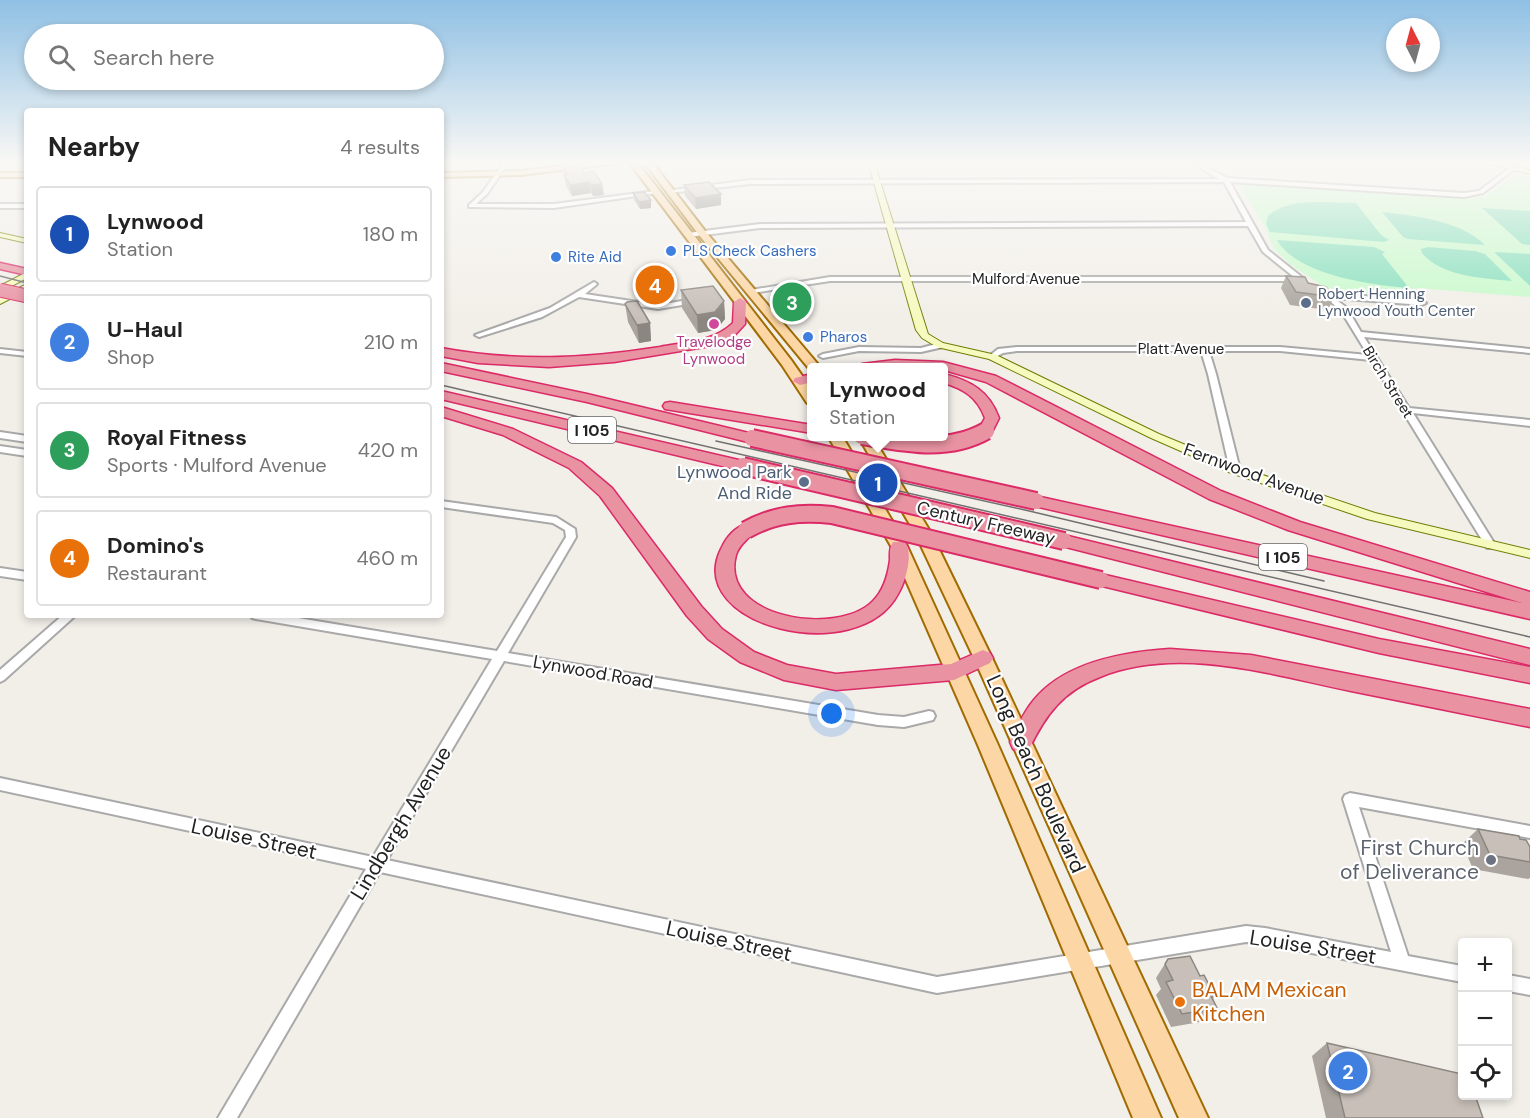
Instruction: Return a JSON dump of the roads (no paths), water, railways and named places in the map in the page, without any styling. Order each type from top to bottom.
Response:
[{"type":"highway","points":[[0,266],[24,273]]},
{"type":"highway","points":[[0,289],[24,295]]},
{"type":"highway","points":[[444,352],[478,358],[549,363],[614,358],[712,342],[729,334],[739,324],[740,302]]},
{"type":"highway","points":[[904,363],[926,363]]},
{"type":"highway","points":[[948,366],[991,379],[1215,495],[1294,526],[1530,599]]},
{"type":"highway","name":"Century Freeway","points":[[444,368],[1530,612]]},
{"type":"highway","points":[[904,441],[937,445],[961,442],[986,431],[992,418],[988,402],[963,384],[948,379]]},
{"type":"highway","name":"Century Freeway","points":[[444,396],[1064,541],[1530,657]]},
{"type":"highway","points":[[587,398],[638,400],[807,428]]},
{"type":"highway","points":[[444,412],[508,432],[575,465],[606,492],[694,611],[715,634],[747,657],[784,672],[836,682],[954,672],[983,658]]},
{"type":"highway","points":[[899,546],[899,560],[889,594],[869,614],[828,626],[805,627],[777,621],[752,609],[734,594],[725,578],[726,556],[733,540],[759,521],[802,512],[832,515],[1379,646],[1530,675]]},
{"type":"highway","points":[[1021,742],[1044,703],[1065,686],[1096,669],[1135,657],[1166,654],[1206,656],[1251,663],[1530,718]]},
{"type":"main road","points":[[672,214],[740,302],[806,379]]},
{"type":"main road","points":[[687,214],[811,363]]},
{"type":"main road","name":"Long Beach Boulevard","points":[[838,441],[899,546],[1147,1118]]},
{"type":"main road","name":"Long Beach Boulevard","points":[[866,441],[923,532],[1194,1118]]},
{"type":"street","points":[[887,214],[921,330],[925,336],[940,345]]},
{"type":"street","points":[[688,235],[760,226],[1249,224],[1244,214]]},
{"type":"street","name":"Mulford Avenue","points":[[753,291],[830,279],[1303,281],[1265,251],[1249,224]]},
{"type":"street","points":[[0,235],[24,240]]},
{"type":"street","points":[[0,289],[24,274]]},
{"type":"street","points":[[479,335],[541,316],[594,284]]},
{"type":"street","name":"Birch Street","points":[[1314,287],[1339,304],[1491,546]]},
{"type":"street","points":[[0,301],[24,289]]},
{"type":"street","points":[[579,295],[658,307],[700,300]]},
{"type":"street","points":[[1328,295],[1422,303]]},
{"type":"street","points":[[1358,334],[1530,351]]},
{"type":"street","points":[[824,356],[859,350],[921,350],[940,345]]},
{"type":"street","name":"Fernwood Avenue","points":[[940,345],[992,357],[1155,436],[1235,470],[1372,516],[1530,554]]},
{"type":"street","name":"Platt Avenue","points":[[992,357],[1001,351],[1017,349],[1289,349],[1373,358]]},
{"type":"street","points":[[1203,349],[1212,374],[1235,470]]},
{"type":"street","points":[[0,351],[24,354]]},
{"type":"street","points":[[1405,410],[1530,423]]},
{"type":"street","points":[[0,435],[24,439]]},
{"type":"street","points":[[0,449],[24,453]]},
{"type":"street","name":"Lindbergh Avenue","points":[[227,1118],[570,541],[570,528],[556,520],[444,504]]},
{"type":"street","points":[[0,572],[22,575]]},
{"type":"street","points":[[0,677],[66,618]]},
{"type":"street","name":"Lynwood Road","points":[[274,618],[878,720],[904,722],[929,716]]},
{"type":"street","name":"Louise Street","points":[[0,784],[937,986],[1246,934],[1458,973]]},
{"type":"street","points":[[1402,962],[1350,800],[1530,832]]},
{"type":"street","points":[[1512,984],[1530,987]]},
{"type":"tram line","points":[[0,276],[24,282]]},
{"type":"tram line","points":[[444,386],[1530,637]]},
{"type":"tram line","points":[[716,441],[1025,510],[1324,581]]},
{"type":"place","name":"PLS Check Cashers","points":[[671,251]]},
{"type":"place","name":"Rite Aid","points":[[556,257]]},
{"type":"place","name":"Domino's","points":[[655,285]]},
{"type":"place","name":"Royal Fitness","points":[[792,302]]},
{"type":"place","name":"Robert Henning Lynwood Youth Center","points":[[1306,303]]},
{"type":"place","name":"Travelodge Lynwood","points":[[714,324]]},
{"type":"place","name":"Pharos","points":[[808,337]]},
{"type":"place","name":"Lynwood Park And Ride","points":[[804,482]]},
{"type":"place","name":"Lynwood","points":[[878,483]]},
{"type":"place","name":"First Church of Deliverance","points":[[1491,860]]},
{"type":"place","name":"BALAM Mexican Kitchen","points":[[1180,1002]]},
{"type":"place","name":"U-Haul","points":[[1348,1071]]}]
